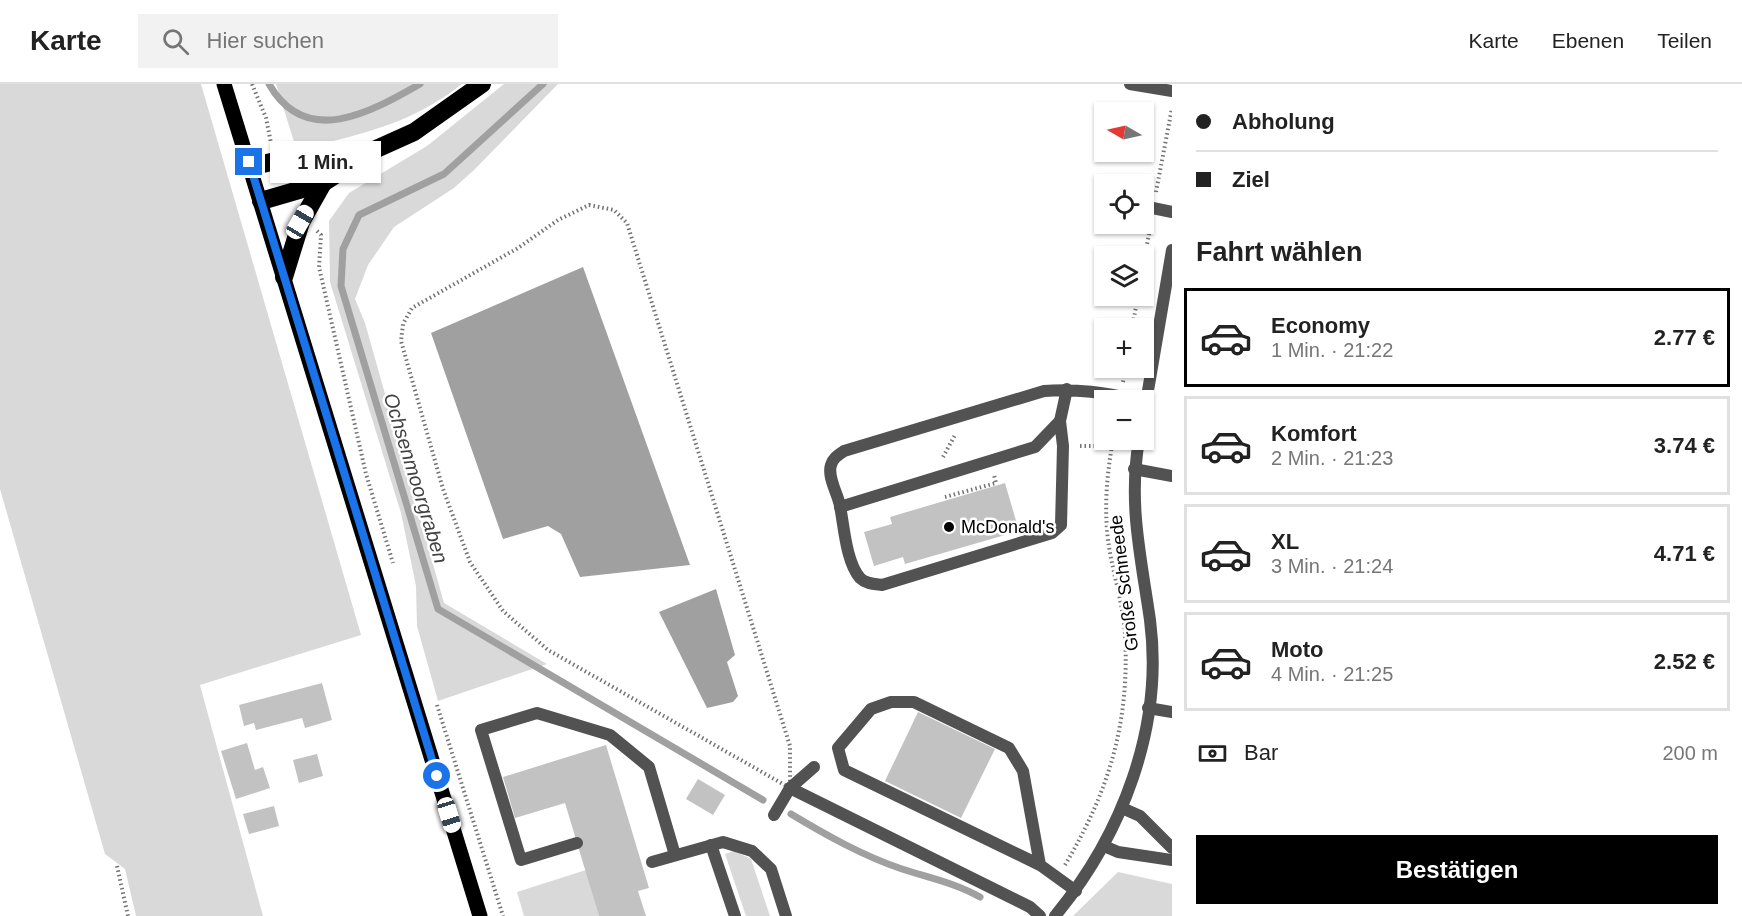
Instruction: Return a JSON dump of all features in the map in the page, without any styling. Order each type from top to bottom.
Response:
[{"type":"highway","points":[[261,201],[323,183],[374,150],[414,132],[482,84]]},
{"type":"highway","points":[[250,168],[323,150],[374,150]]},
{"type":"highway","points":[[284,277],[300,222],[323,183]]},
{"type":"main road","points":[[225,84],[480,916]]},
{"type":"street","points":[[1130,84],[1172,91]]},
{"type":"street","points":[[1154,209],[1172,212]]},
{"type":"street","points":[[1144,390],[1172,250]]},
{"type":"street","points":[[1067,389],[1060,421],[1064,446],[1064,515],[1061,525],[1052,533],[882,585],[871,584],[861,579],[855,569],[841,523],[840,507],[830,472],[835,457],[844,452],[1044,391],[1067,389],[1085,389],[1094,391]]},
{"type":"street","points":[[840,507],[1035,447],[1060,421]]},
{"type":"street","name":"Große Schneede","points":[[1055,916],[1076,891],[1104,846],[1122,808],[1141,749],[1148,708],[1152,654],[1150,623],[1136,535],[1134,469],[1137,450]]},
{"type":"street","points":[[1134,469],[1172,476]]},
{"type":"street","points":[[1040,865],[1023,771],[1009,748],[914,702],[891,702],[871,709],[838,748],[844,770],[1040,865],[1076,891]]},
{"type":"street","points":[[1148,708],[1172,712]]},
{"type":"street","points":[[577,843],[521,860],[481,730],[537,713],[610,735],[649,767],[675,855]]},
{"type":"street","points":[[774,815],[790,788],[814,767]]},
{"type":"street","points":[[790,788],[1030,907],[1040,916]]},
{"type":"street","points":[[1122,808],[1140,816],[1172,848]]},
{"type":"street","points":[[652,862],[723,842],[753,850],[771,869],[786,916]]},
{"type":"street","points":[[711,845],[735,916]]},
{"type":"street","points":[[1104,846],[1118,852],[1172,860]]},
{"type":"path","points":[[252,84],[266,118]]},
{"type":"path","points":[[1154,182],[1172,106]]},
{"type":"path","points":[[590,205],[614,210],[627,223],[790,746],[790,788],[548,650],[503,611],[470,562],[443,489],[401,341],[403,324],[412,308],[518,248],[558,220],[590,205]]},
{"type":"path","points":[[316,229],[321,235],[319,267],[366,474],[395,570]]},
{"type":"path","points":[[1058,877],[1097,807],[1109,774],[1117,743],[1125,681],[1125,633],[1108,540],[1106,487],[1112,450]]},
{"type":"path","points":[[435,701],[503,916]]},
{"type":"path","points":[[117,866],[129,916]]},
{"type":"shaded area","points":[[0,84],[201,84],[361,635],[200,685],[263,916],[136,916],[125,869],[105,854],[0,489]]},
{"type":"shaded area","points":[[276,84],[462,84],[425,108],[388,125],[306,148],[295,145]]},
{"type":"shaded area","points":[[504,84],[558,84],[454,188],[394,227],[368,265],[355,299],[365,323],[444,603],[547,664],[438,701],[417,626],[416,586],[401,513],[330,282],[329,221],[349,193],[427,146]]},
{"type":"shaded area","points":[[583,267],[690,565],[580,577],[561,534],[548,526],[503,539],[431,333]]},
{"type":"shaded area","points":[[716,589],[735,655],[727,662],[738,696],[733,702],[707,708],[659,612]]},
{"type":"shaded area","points":[[734,851],[751,859],[770,916],[746,916],[725,854]]},
{"type":"shaded area","points":[[586,870],[599,916],[524,916],[517,892]]},
{"type":"shaded area","points":[[1118,872],[1172,884],[1172,916],[1073,916]]},
{"type":"building","name":"McDonald's","points":[[1005,483],[1019,531],[905,564],[903,557],[874,566],[864,532],[892,524],[890,517]]},
{"type":"building","points":[[322,683],[332,720],[305,728],[302,718],[256,730],[254,723],[244,726],[239,705]]},
{"type":"building","points":[[918,712],[995,749],[961,818],[885,781]]},
{"type":"building","points":[[247,743],[255,770],[263,767],[270,788],[236,799],[221,751]]},
{"type":"building","points":[[606,745],[649,888],[638,891],[646,916],[599,916],[565,803],[515,818],[503,777]]},
{"type":"building","points":[[317,754],[323,776],[299,783],[293,760]]},
{"type":"building","points":[[698,779],[725,795],[713,815],[686,799]]},
{"type":"building","points":[[274,806],[279,826],[249,834],[243,814]]},
{"type":"waterway","points":[[269,84],[284,104],[301,115],[320,120],[340,119],[360,113],[381,105],[420,84]]},
{"type":"waterway","name":"Ochsenmoorgraben","points":[[543,84],[444,174],[359,215],[343,249],[341,286],[438,609],[763,800]]},
{"type":"waterway","name":"Ochsenmoorgraben","points":[[791,814],[873,858],[952,884],[980,897]]},
{"type":"place","name":"McDonald's","points":[[949,527]]},
{"type":"route","points":[[249,162],[437,776]]}]
